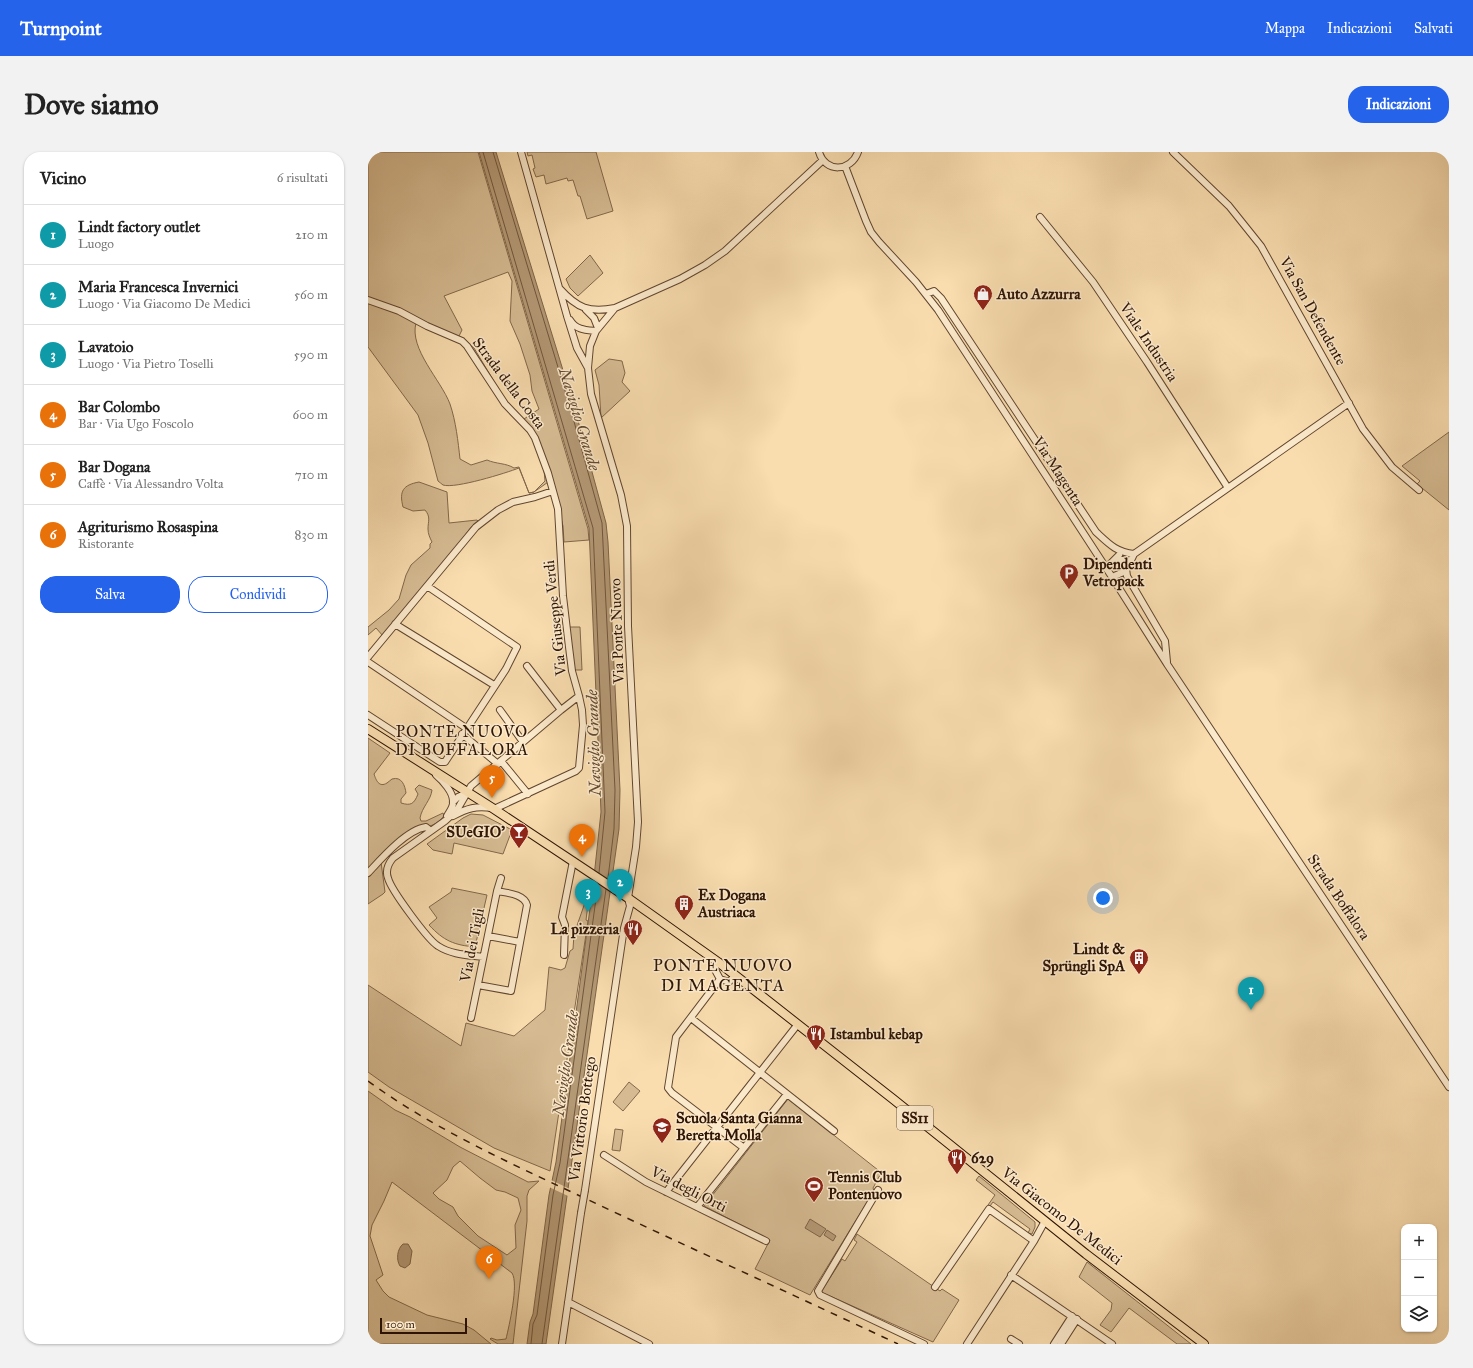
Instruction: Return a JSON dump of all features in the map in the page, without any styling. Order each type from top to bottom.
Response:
[{"type":"main road","name":"SS11","points":[[368,729],[625,895]]},
{"type":"main road","name":"Via Giacomo De Medici","points":[[625,895],[718,962],[798,1024],[1044,1221],[1202,1343]]},
{"type":"street","name":"Via Ponte Nuovo","points":[[521,152],[567,316],[577,348],[588,368]]},
{"type":"street","points":[[819,152],[823,160],[833,167],[845,166],[855,159],[858,152]]},
{"type":"street","name":"Via San Defendente","points":[[1172,152],[1229,206],[1261,246],[1363,429],[1392,467],[1419,490]]},
{"type":"street","points":[[583,307],[596,310],[615,308],[680,279],[705,265],[725,251],[823,160]]},
{"type":"street","name":"Via Magenta","points":[[845,166],[866,221],[872,232],[879,242],[914,278],[926,294],[1206,722]]},
{"type":"street","name":"Viale Industria","points":[[1040,217],[1093,282],[1147,362],[1228,488]]},
{"type":"street","points":[[560,289],[570,300],[583,307],[590,313],[594,318],[597,329],[580,329],[572,324],[567,316]]},
{"type":"street","name":"Via Magenta","points":[[926,294],[934,292],[941,298],[1096,532],[1109,545],[1122,553]]},
{"type":"street","name":"Strada della Costa","points":[[368,300],[399,311],[427,326],[462,341],[467,346],[505,404],[530,430],[539,448],[553,491]]},
{"type":"street","name":"Via Ponte Nuovo","points":[[615,308],[597,329],[590,346],[588,368],[591,394],[621,495],[627,526],[628,626],[638,822],[636,847],[625,895]]},
{"type":"street","points":[[1112,577],[1126,571],[1134,554],[1349,403]]},
{"type":"street","points":[[368,657],[476,527],[487,518],[513,502],[553,491]]},
{"type":"street","name":"Via Giuseppe Verdi","points":[[493,809],[552,783],[579,768],[583,725],[579,696],[572,671],[563,596],[558,509],[553,491]]},
{"type":"street","points":[[1106,568],[1122,553],[1134,554]]},
{"type":"street","name":"Via Magenta","points":[[1117,558],[1125,561],[1127,576],[1165,641],[1167,664]]},
{"type":"street","points":[[368,715],[440,762],[445,762],[494,685],[506,669],[516,647],[427,586]]},
{"type":"street","points":[[395,624],[494,685]]},
{"type":"street","points":[[368,662],[466,728]]},
{"type":"street","points":[[527,666],[561,710]]},
{"type":"street","points":[[445,821],[457,810],[472,786],[579,696]]},
{"type":"street","points":[[500,710],[523,742]]},
{"type":"street","name":"Strada Boffalora","points":[[1206,722],[1449,1087]]},
{"type":"street","points":[[381,738],[387,728]]},
{"type":"street","points":[[462,734],[500,763],[528,794]]},
{"type":"street","points":[[429,768],[440,778],[447,788],[453,802],[452,808],[445,821]]},
{"type":"street","points":[[453,802],[458,797],[467,793]]},
{"type":"street","points":[[483,958],[453,953],[438,946],[428,938],[404,904],[388,878],[386,870],[392,858],[445,821],[464,810],[472,807],[493,809]]},
{"type":"street","points":[[368,873],[407,836],[421,828],[426,827],[431,831]]},
{"type":"street","points":[[564,955],[565,925],[562,917],[573,861]]},
{"type":"street","name":"Via dei Tigli","points":[[471,1018],[501,878]]},
{"type":"street","points":[[478,985],[511,991],[527,906],[526,902],[519,897],[497,891]]},
{"type":"street","name":"Via Vittorio Bottego","points":[[562,1344],[624,928],[630,906],[625,895]]},
{"type":"street","points":[[488,936],[520,942]]},
{"type":"street","points":[[718,962],[714,968],[720,979],[730,982],[736,976]]},
{"type":"street","points":[[720,979],[676,1037],[668,1088],[716,1128],[744,1148]]},
{"type":"street","points":[[691,1018],[834,1131]]},
{"type":"street","points":[[666,1192],[798,1024]]},
{"type":"street","points":[[697,1207],[787,1094]]},
{"type":"street","name":"Via degli Orti","points":[[604,1155],[646,1182],[766,1241]]},
{"type":"street","points":[[878,1190],[818,1291],[820,1295],[924,1344]]},
{"type":"street","points":[[935,1287],[989,1209],[1034,1241]]},
{"type":"street","points":[[967,1344],[1034,1241],[1044,1221]]},
{"type":"street","points":[[1011,1275],[1112,1344]]},
{"type":"street","points":[[568,1302],[648,1344]]},
{"type":"street","points":[[1054,1344],[1075,1318]]},
{"type":"street","points":[[1061,1344],[1075,1318]]},
{"type":"street","points":[[1011,1339],[1019,1344]]},
{"type":"shaded area","points":[[368,152],[478,152],[588,529],[589,540],[564,542],[563,526],[551,480],[534,492],[545,481],[544,470],[533,439],[505,409],[467,348],[458,342],[416,323],[415,333],[421,354],[450,404],[458,438],[460,459],[471,465],[487,460],[514,468],[519,467],[529,493],[519,468],[481,480],[458,485],[443,485],[438,481],[428,443],[418,415],[368,347]],"holes":[[[508,272],[512,281],[510,321],[520,344],[530,375],[532,391],[539,409],[524,419],[507,403],[474,348],[459,336],[462,330],[444,296]]]},
{"type":"shaded area","points":[[527,152],[596,152],[613,211],[587,219],[573,180],[568,181],[567,178],[546,184],[544,175],[536,177],[533,169],[535,168],[532,155],[528,156]]},
{"type":"shaded area","points":[[590,255],[603,273],[578,296],[570,288],[566,279]]},
{"type":"shaded area","points":[[609,359],[622,361],[625,373],[622,382],[630,391],[601,418],[599,385],[595,370]]},
{"type":"shaded area","points":[[1449,432],[1449,510],[1417,484],[1420,481],[1402,466]]},
{"type":"shaded area","points":[[419,482],[447,492],[449,523],[478,521],[471,527],[450,556],[383,636],[376,628],[368,635],[368,627],[389,610],[399,599],[406,575],[411,565],[430,548],[430,544],[432,542],[428,531],[429,517],[427,512],[425,510],[413,511],[403,507],[402,493],[409,485]]},
{"type":"shaded area","points":[[569,627],[580,627],[582,670],[575,670],[571,654]]},
{"type":"shaded area","points":[[368,738],[390,753],[374,774],[378,783],[382,785],[395,778],[401,780],[406,793],[401,799],[401,803],[404,804],[410,804],[415,800],[418,794],[415,789],[419,785],[432,790],[421,814],[421,821],[426,821],[443,813],[444,816],[433,825],[419,827],[381,862],[385,892],[368,904]]},
{"type":"shaded area","points":[[471,814],[483,815],[512,830],[503,854],[454,843],[452,854],[433,850],[427,844],[463,818]]},
{"type":"shaded area","points":[[587,880],[593,884],[591,904]]},
{"type":"shaded area","points":[[452,888],[487,895],[475,947],[461,945],[450,941],[440,935],[429,925],[437,918],[429,907],[451,892]]},
{"type":"shaded area","points":[[587,897],[588,904],[586,920],[588,921],[550,1171],[494,1148],[389,1087],[368,1072],[368,985],[461,1046],[466,1023],[514,1036],[545,1010],[549,967],[561,970],[565,968],[570,951],[573,949],[574,934]]},
{"type":"shaded area","points":[[629,1082],[640,1091],[623,1111],[613,1102]]},
{"type":"shaded area","points":[[368,1091],[395,1110],[410,1117],[460,1147],[528,1182],[539,1181],[529,1190],[527,1196],[527,1221],[513,1344],[498,1344],[490,1339],[506,1339],[514,1295],[514,1278],[512,1273],[392,1182],[372,1225],[370,1236],[383,1275],[376,1280],[389,1297],[427,1315],[463,1324],[474,1330],[491,1344],[368,1344]],"holes":[[[460,1161],[496,1190],[518,1198],[521,1210],[515,1225],[516,1248],[507,1255],[478,1236],[458,1216],[453,1207],[439,1199],[433,1193],[447,1180],[453,1167]]]},
{"type":"shaded area","name":"Tennis Club Pontenuovo","points":[[788,1099],[878,1170],[880,1175],[873,1188],[874,1191],[810,1295],[755,1269],[770,1240],[704,1206]]},
{"type":"shaded area","points":[[615,1129],[623,1130],[620,1151],[612,1150]]},
{"type":"shaded area","points":[[979,1176],[1035,1222],[1035,1227],[1032,1234],[1028,1233],[1030,1229],[993,1202],[990,1206],[988,1205],[995,1195],[976,1180]]},
{"type":"shaded area","points":[[857,1234],[940,1291],[942,1289],[959,1300],[933,1342],[821,1292],[842,1259],[845,1261],[857,1242],[854,1240]]},
{"type":"shaded area","points":[[1087,1262],[1191,1344],[1177,1344],[1129,1308],[1111,1332],[1100,1325],[1111,1310],[1112,1303],[1079,1277]]},
{"type":"water","points":[[479,152],[496,152],[574,406],[606,523],[608,542],[620,790],[619,829],[546,1344],[527,1344],[530,1322],[533,1314],[549,1195],[556,1162],[593,886],[601,812],[589,528]]},
{"type":"water","points":[[810,1219],[826,1229],[820,1237],[805,1228]]},
{"type":"water","points":[[827,1230],[836,1236],[833,1241],[824,1235]]},
{"type":"water","points":[[403,1244],[408,1244],[412,1251],[410,1264],[405,1268],[400,1266],[398,1258],[399,1249]]},
{"type":"pier","points":[[551,1180],[570,1189],[568,1196],[549,1187]]},
{"type":"railway","points":[[368,1081],[422,1117],[480,1148],[898,1344]]},
{"type":"place","name":"Auto Azzurra","points":[[983,311]]},
{"type":"place","name":"Dipendenti Vetropack","points":[[1069,590]]},
{"type":"place","name":"Bar Dogana","points":[[492,798]]},
{"type":"place","name":"SUeGIO'","points":[[519,849]]},
{"type":"place","name":"Bar Colombo","points":[[582,857]]},
{"type":"place","name":"Maria Francesca Invernici","points":[[620,902]]},
{"type":"place","name":"Lavatoio","points":[[588,912]]},
{"type":"place","name":"Ex Dogana Austriaca","points":[[684,921]]},
{"type":"place","name":"La pizzeria","points":[[633,946]]},
{"type":"place","name":"Lindt & Sprüngli SpA","points":[[1139,975]]},
{"type":"place","name":"Lindt factory outlet","points":[[1251,1010]]},
{"type":"place","name":"Istambul kebap","points":[[816,1051]]},
{"type":"place","name":"Scuola Santa Gianna Beretta Molla","points":[[662,1144]]},
{"type":"place","name":"629","points":[[957,1175]]},
{"type":"place","name":"Tennis Club Pontenuovo","points":[[814,1203]]},
{"type":"place","name":"Agriturismo Rosaspina","points":[[489,1279]]},
{"type":"district","name":"PONTE NUOVO DI BOFFALORA","points":[[462,740]]},
{"type":"district","name":"PONTE NUOVO DI MAGENTA","points":[[723,975]]},
{"type":"water label","name":"Naviglio Grande","points":[[580,419]]},
{"type":"water label","name":"Naviglio Grande","points":[[593,743]]},
{"type":"water label","name":"Naviglio Grande","points":[[565,1063]]}]
